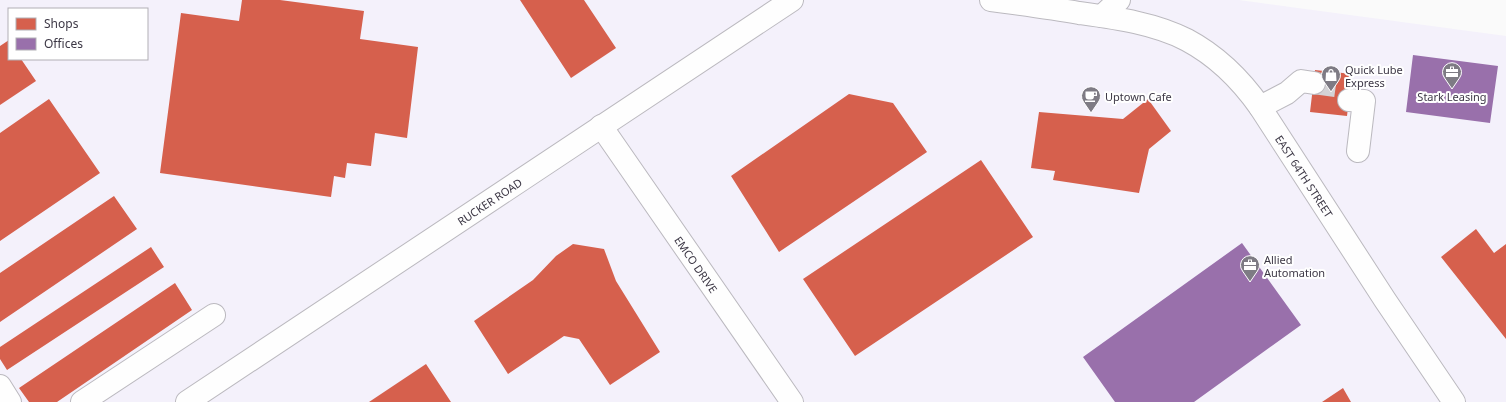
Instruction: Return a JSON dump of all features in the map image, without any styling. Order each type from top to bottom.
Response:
[{"type":"street","name":"RUCKER ROAD","points":[[187,402],[792,0]]},
{"type":"street","points":[[991,0],[1090,10],[1119,0]]},
{"type":"street","name":"EAST 64TH STREET","points":[[1090,10],[1146,25],[1196,45],[1240,81],[1260,107],[1385,300],[1454,402]]},
{"type":"street","points":[[1260,107],[1287,93],[1301,81],[1313,90]]},
{"type":"street","points":[[1354,97],[1358,151]]},
{"type":"street","name":"EMCO DRIVE","points":[[601,126],[792,402]]},
{"type":"street","points":[[82,402],[214,315]]},
{"type":"street","points":[[0,386],[10,402]]},
{"type":"shaded area","points":[[0,0],[1239,0],[1506,36],[1506,402],[0,402]]},
{"type":"building: Shops","points":[[242,0],[280,0],[364,11],[360,39],[418,47],[407,138],[375,133],[371,166],[347,163],[345,178],[334,176],[331,197],[160,173],[181,13],[239,21]]},
{"type":"building: Shops","points":[[520,0],[584,0],[616,48],[571,78]]},
{"type":"building: Shops","points":[[8,41],[8,60],[22,60],[36,81],[0,105],[0,46]]},
{"type":"building: Shops","name":"Quick Lube Express","points":[[1315,70],[1352,74],[1347,116],[1310,112]]},
{"type":"building: Shops","points":[[849,94],[893,103],[927,152],[779,252],[731,176]]},
{"type":"building: Shops","points":[[49,99],[100,173],[0,241],[0,133]]},
{"type":"building: Shops","points":[[1148,99],[1171,131],[1149,149],[1139,193],[1053,180],[1055,171],[1031,168],[1039,112],[1123,119]]},
{"type":"building: Shops","points":[[981,160],[1033,237],[855,356],[803,279]]},
{"type":"building: Shops","points":[[114,196],[137,229],[0,322],[0,273]]},
{"type":"building: Shops","points":[[1476,229],[1494,253],[1506,244],[1506,339],[1441,257]]},
{"type":"building: Shops","points":[[573,244],[604,249],[616,281],[660,352],[610,385],[579,339],[564,336],[508,374],[474,321],[533,280],[556,256]]},
{"type":"building: Shops","points":[[151,247],[164,267],[7,370],[0,359],[0,347]]},
{"type":"building: Shops","points":[[175,283],[192,310],[57,402],[29,402],[19,388]]},
{"type":"building: Shops","points":[[426,364],[451,402],[369,402]]},
{"type":"building: Shops","points":[[1343,388],[1351,402],[1322,402]]},
{"type":"building: Offices","name":"Stark Leasing","points":[[1413,55],[1498,66],[1490,123],[1406,112]]},
{"type":"building: Offices","points":[[1242,243],[1301,325],[1194,402],[1115,402],[1083,357]]},
{"type":"tunnel","points":[[1314,83],[1350,88]]},
{"type":"place","name":"Stark Leasing","points":[[1452,89]]},
{"type":"place","name":"Quick Lube Express","points":[[1331,92]]},
{"type":"place","name":"Uptown Cafe","points":[[1091,113]]},
{"type":"place","name":"Allied Automation","points":[[1250,282]]}]
